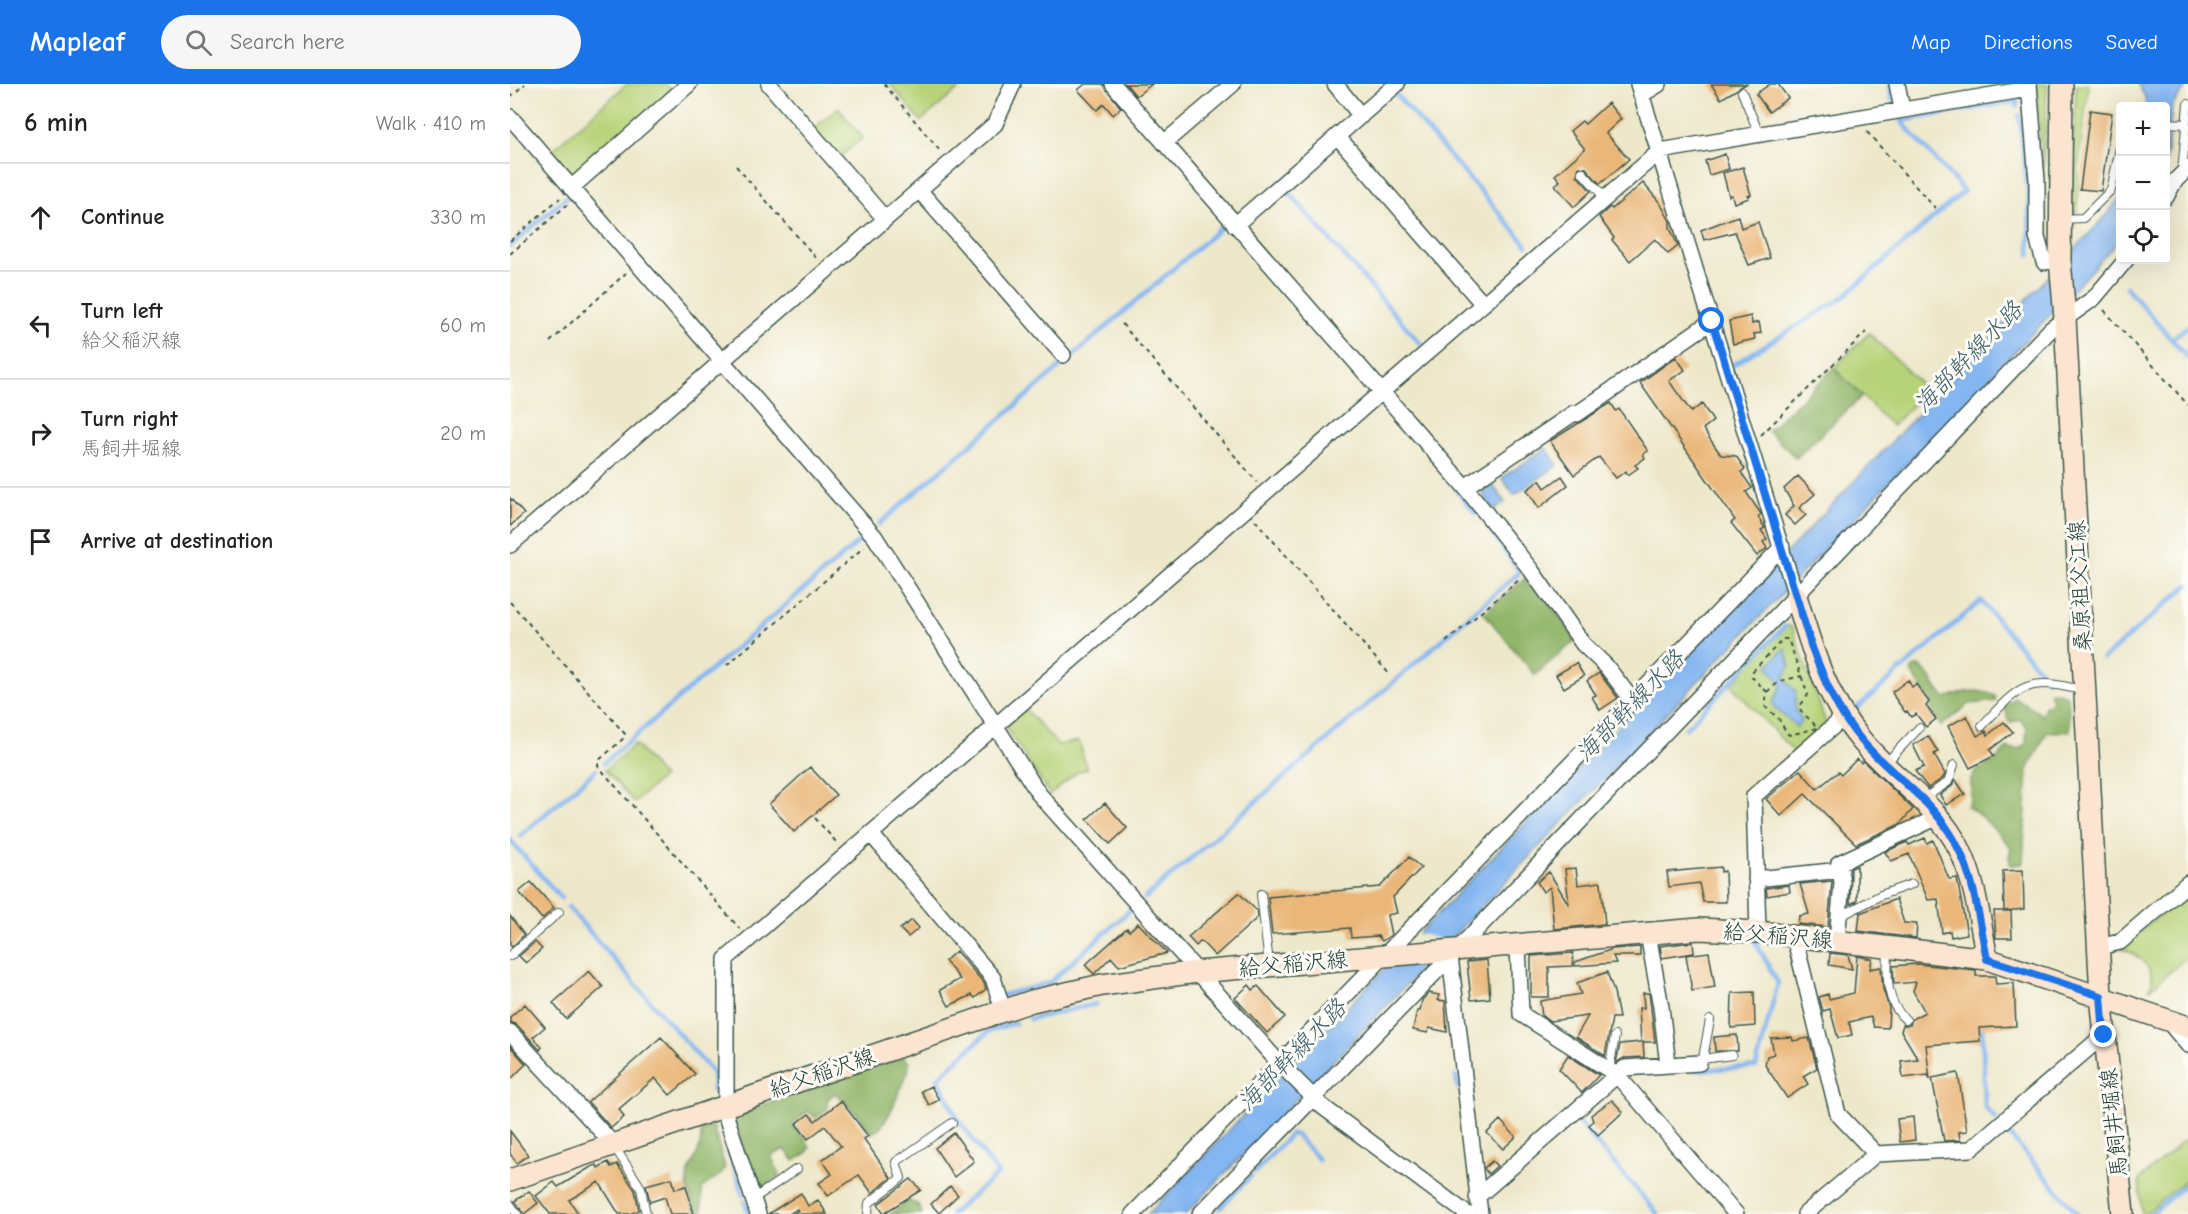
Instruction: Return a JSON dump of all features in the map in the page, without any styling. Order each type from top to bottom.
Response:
[{"type":"main road","name":"桑原祖父江線","points":[[2062,84],[2060,260],[2065,312],[2101,996]]},
{"type":"main road","points":[[1794,591],[1826,686],[1844,717],[1863,742],[1938,817],[1960,849],[1970,874],[1987,959]]},
{"type":"main road","name":"給父稲沢線","points":[[510,1180],[1003,1010],[1102,986],[1197,972],[1700,929],[1837,940],[1987,959],[2101,996]]},
{"type":"main road","points":[[2101,996],[2188,1027]]},
{"type":"main road","name":"馬飼井堀線","points":[[2101,996],[2123,1214]]},
{"type":"street","points":[[575,191],[689,84]]},
{"type":"street","points":[[769,84],[885,219]]},
{"type":"street","points":[[510,544],[995,124],[1013,84]]},
{"type":"street","points":[[1113,84],[1464,487],[1531,570],[1583,644],[1606,666],[1633,702]]},
{"type":"street","points":[[1164,143],[1233,84]]},
{"type":"street","points":[[1335,84],[1361,116]]},
{"type":"street","points":[[1235,225],[1397,84]]},
{"type":"street","points":[[1659,84],[1639,90],[1660,151],[1794,591]]},
{"type":"street","points":[[1896,84],[1902,110]]},
{"type":"street","points":[[758,1214],[726,1116],[726,959],[1660,151],[2029,86],[2037,180],[2037,237],[2044,262],[2060,260]]},
{"type":"street","points":[[510,117],[875,537],[1039,794],[1197,972],[1311,1095],[1467,1214]]},
{"type":"street","points":[[1337,136],[1482,303]]},
{"type":"street","points":[[2170,192],[2185,171]]},
{"type":"street","points":[[919,190],[1063,355]]},
{"type":"street","points":[[1200,1214],[1794,591],[2065,312],[2094,298],[2123,264]]},
{"type":"street","points":[[1464,487],[1574,413],[1577,414],[1712,321]]},
{"type":"street","points":[[1133,1214],[1283,1066],[1782,549]]},
{"type":"street","points":[[1758,932],[1754,795],[1844,717]]},
{"type":"street","points":[[1837,940],[1841,916],[1839,863],[1938,817]]},
{"type":"street","points":[[871,834],[993,978],[1003,1010]]},
{"type":"street","points":[[1756,879],[1841,870]]},
{"type":"street","points":[[2099,947],[2120,942],[2188,883]]},
{"type":"street","points":[[1648,934],[1661,1007],[1668,1065]]},
{"type":"street","points":[[1794,936],[1838,1114],[1876,1154]]},
{"type":"street","points":[[1518,945],[1521,1014],[1613,1073],[1736,1214]]},
{"type":"street","points":[[1450,952],[1480,1214]]},
{"type":"street","points":[[2166,1019],[2188,1045]]},
{"type":"street","points":[[510,1032],[613,1144]]},
{"type":"street","points":[[1805,1214],[1876,1154],[1971,1149],[2104,1035]]},
{"type":"street","points":[[1477,1197],[1613,1073],[1624,1068],[1701,1060]]},
{"type":"lane","points":[[1742,92],[1759,134]]},
{"type":"lane","points":[[2185,171],[2188,104]]},
{"type":"lane","points":[[2170,123],[2186,124]]},
{"type":"lane","points":[[2060,219],[2083,218],[2111,190],[2119,156]]},
{"type":"lane","points":[[1582,172],[1605,198]]},
{"type":"lane","points":[[1982,726],[2011,694],[2027,686],[2047,683],[2085,692]]},
{"type":"lane","points":[[1885,764],[1919,728]]},
{"type":"lane","points":[[1922,800],[1948,782],[1954,765]]},
{"type":"lane","points":[[1841,916],[1881,895],[1912,884]]},
{"type":"lane","points":[[1260,894],[1270,965]]},
{"type":"lane","points":[[510,956],[559,912]]},
{"type":"lane","points":[[1888,946],[1886,985],[1898,1014],[1906,1020]]},
{"type":"lane","points":[[1710,1020],[1701,1060],[1732,1055]]},
{"type":"lane","points":[[1613,1073],[1615,1036]]},
{"type":"lane","points":[[868,1214],[869,1203],[901,1178],[896,1162],[952,1123]]},
{"type":"lane","points":[[613,1144],[641,1188],[646,1214]]},
{"type":"lane","points":[[753,1198],[797,1169]]},
{"type":"lane","points":[[510,1204],[517,1214]]},
{"type":"path","points":[[510,97],[525,84]]},
{"type":"path","points":[[884,84],[950,163]]},
{"type":"path","points":[[1860,117],[1863,127],[1935,208]]},
{"type":"path","points":[[736,166],[827,270]]},
{"type":"path","points":[[510,241],[575,191]]},
{"type":"path","points":[[510,254],[575,191]]},
{"type":"path","points":[[550,342],[637,263]]},
{"type":"path","points":[[2094,298],[2187,403]]},
{"type":"path","points":[[1122,324],[1265,492]]},
{"type":"path","points":[[1750,445],[1866,332]]},
{"type":"path","points":[[1246,509],[1391,676]]},
{"type":"path","points":[[727,665],[875,537]]},
{"type":"path","points":[[1446,642],[1531,570]]},
{"type":"path","points":[[510,602],[625,734],[624,738],[598,761],[598,766],[749,939]]},
{"type":"path","points":[[1767,692],[1752,677],[1752,672],[1783,639],[1788,639],[1802,676],[1808,695],[1800,706],[1801,711],[1818,728],[1789,735],[1783,730],[1779,718],[1765,706],[1767,692],[1780,681],[1802,676]]},
{"type":"path","points":[[815,818],[847,855]]},
{"type":"green space","points":[[627,84],[666,84],[673,92],[576,179],[551,151]]},
{"type":"green space","points":[[890,84],[955,84],[959,89],[921,121]]},
{"type":"green space","points":[[2036,84],[2047,84],[2043,178]]},
{"type":"green space","points":[[2076,84],[2089,84],[2079,159],[2077,211],[2071,211]]},
{"type":"green space","points":[[838,108],[863,138],[837,159],[812,130]]},
{"type":"green space","points":[[1869,333],[1927,390],[1892,426],[1834,368]]},
{"type":"green space","points":[[1834,368],[1862,396],[1796,458],[1768,431]]},
{"type":"green space","points":[[1529,575],[1576,640],[1535,675],[1484,613]]},
{"type":"green space","points":[[1786,625],[1792,627],[1826,723],[1794,752],[1731,685]]},
{"type":"green space","points":[[1919,666],[1946,698],[1964,692],[1977,691],[1995,696],[1996,701],[1969,704],[1941,726],[1931,707],[1932,703],[1911,672],[1913,668]]},
{"type":"green space","points":[[2049,692],[2058,692],[2068,697],[2070,731],[2047,732],[2028,770],[2023,864],[2011,865],[2009,857],[2011,847],[1984,819],[1967,806],[1971,799],[1971,780],[1975,772],[1996,760],[2007,748],[2019,749],[2026,743],[2027,728],[2021,720],[2011,722],[2008,720],[2005,706],[2015,697],[2042,716],[2045,706],[2050,705],[2052,700]]},
{"type":"green space","points":[[1025,709],[1058,745],[1079,741],[1087,769],[1077,772],[1050,795],[1007,729],[1009,723]]},
{"type":"green space","points":[[635,744],[663,777],[634,802],[605,770]]},
{"type":"green space","points":[[2188,890],[2188,956],[2149,990],[2152,976],[2146,964],[2134,954],[2121,948]]},
{"type":"green space","points":[[904,1057],[909,1063],[908,1072],[888,1116],[877,1130],[871,1133],[860,1117],[835,1093],[827,1100],[828,1108],[816,1118],[808,1111],[793,1124],[810,1146],[807,1153],[794,1161],[785,1149],[771,1156],[780,1175],[762,1189],[753,1184],[734,1121],[739,1113]]},
{"type":"green space","points":[[713,1126],[725,1167],[721,1174],[702,1188],[702,1214],[696,1214],[688,1189],[688,1174],[700,1146],[701,1129]]},
{"type":"green space","points":[[2188,1137],[2188,1178],[2145,1214],[2142,1214],[2139,1180]]},
{"type":"green space","points":[[909,1201],[919,1205],[922,1214],[890,1214]]},
{"type":"water","points":[[2138,84],[2188,84],[2172,106],[2170,124],[2170,102],[2146,102]]},
{"type":"water","points":[[2116,203],[2116,243],[2047,318],[1186,1214],[1148,1214],[1791,548],[2107,215]]},
{"type":"water","points":[[1546,448],[1558,465],[1514,495],[1502,478]]},
{"type":"water","points":[[1492,484],[1505,502],[1494,510],[1481,492]]},
{"type":"water","points":[[1785,648],[1790,666],[1784,678],[1796,692],[1795,708],[1802,721],[1797,727],[1775,708],[1773,702],[1782,685],[1768,666]]},
{"type":"pier","points":[[1416,933],[1453,942],[1427,969],[1390,959]]},
{"type":"building","points":[[1085,84],[1103,84],[1121,108],[1113,115],[1104,104],[1097,110],[1078,90]]},
{"type":"building","points":[[1126,84],[1152,84],[1136,96]]},
{"type":"building","points":[[1711,84],[1746,84],[1721,99]]},
{"type":"building","points":[[1770,84],[1778,84],[1788,98],[1769,112],[1756,94]]},
{"type":"building","points":[[1608,103],[1621,119],[1606,133],[1629,159],[1600,184],[1586,168],[1579,167],[1577,175],[1591,191],[1574,207],[1555,185],[1560,181],[1555,175],[1585,149],[1570,131],[1582,121],[1585,124]]},
{"type":"building","points":[[2090,110],[2112,113],[2101,191],[2080,189]]},
{"type":"building","points":[[1725,154],[1729,169],[1709,175],[1705,161]]},
{"type":"building","points":[[1743,167],[1751,195],[1748,196],[1749,198],[1734,203],[1732,195],[1729,196],[1723,173]]},
{"type":"building","points":[[1643,183],[1660,203],[1670,221],[1670,228],[1678,246],[1668,254],[1655,239],[1630,261],[1612,240],[1614,238],[1599,217]]},
{"type":"building","points":[[1738,216],[1741,228],[1758,222],[1770,258],[1749,265],[1735,232],[1704,240],[1701,230]]},
{"type":"building","points":[[1751,316],[1752,324],[1759,322],[1761,333],[1754,334],[1755,339],[1733,344],[1729,321]]},
{"type":"building","points":[[1676,357],[1685,370],[1669,381],[1691,412],[1702,404],[1713,421],[1703,429],[1721,455],[1736,456],[1745,469],[1741,472],[1752,488],[1746,492],[1761,514],[1758,517],[1765,528],[1761,530],[1767,539],[1763,542],[1767,548],[1757,556],[1731,523],[1735,520],[1640,383]]},
{"type":"building","points":[[1611,403],[1616,411],[1619,409],[1648,451],[1643,454],[1645,458],[1635,465],[1638,468],[1628,475],[1626,471],[1616,478],[1599,457],[1574,475],[1550,441]]},
{"type":"building","points":[[1562,476],[1568,485],[1539,508],[1527,490],[1540,480],[1545,488]]},
{"type":"building","points":[[1798,476],[1815,494],[1799,508],[1806,515],[1795,525],[1785,515],[1794,506],[1784,489]]},
{"type":"building","points":[[510,498],[524,514],[510,526]]},
{"type":"building","points":[[1576,663],[1584,676],[1564,688],[1556,675]]},
{"type":"building","points":[[1599,673],[1618,698],[1600,710],[1592,697],[1596,695],[1587,681]]},
{"type":"building","points":[[1908,680],[1912,687],[1916,684],[1929,702],[1926,706],[1936,719],[1926,727],[1916,714],[1911,717],[1907,711],[1905,712],[1892,692]]},
{"type":"building","points":[[1967,716],[1977,736],[1986,731],[1988,735],[2004,722],[2013,732],[1990,750],[1994,756],[1970,768],[1948,726]]},
{"type":"building","points":[[1928,736],[1938,752],[1934,754],[1945,774],[1943,778],[1928,788],[1915,771],[1924,767],[1913,745]]},
{"type":"building","points":[[1857,759],[1861,763],[1863,761],[1913,809],[1900,824],[1856,844],[1805,794],[1781,816],[1766,799],[1800,770],[1817,789],[1838,772],[1841,775]]},
{"type":"building","points":[[810,767],[836,795],[794,832],[769,804]]},
{"type":"building","points":[[1955,779],[1965,794],[1946,805],[1940,795],[1952,786]]},
{"type":"building","points":[[1105,803],[1127,828],[1110,844],[1087,819]]},
{"type":"building","points":[[1925,838],[1927,843],[1933,840],[1949,879],[1957,878],[1967,934],[1951,937],[1950,931],[1942,933],[1938,899],[1928,900],[1909,854],[1891,861],[1885,852],[1907,842],[1909,845]]},
{"type":"building","points":[[1409,857],[1421,868],[1393,897],[1397,913],[1387,915],[1391,935],[1382,941],[1378,936],[1351,938],[1350,928],[1272,934],[1268,897],[1380,887]]},
{"type":"building","points":[[1857,866],[1857,901],[1850,904],[1851,868]]},
{"type":"building","points":[[1721,867],[1721,872],[1725,871],[1726,902],[1703,902],[1699,883],[1669,887],[1667,872]]},
{"type":"building","points":[[1576,868],[1578,885],[1601,882],[1605,924],[1554,929],[1550,887],[1543,892],[1537,882],[1549,872],[1569,905],[1565,869]]},
{"type":"building","points":[[2023,870],[2024,909],[2004,911],[2003,871]]},
{"type":"building","points":[[1832,881],[1828,927],[1798,924],[1799,916],[1809,914],[1800,884]]},
{"type":"building","points":[[531,882],[554,908],[542,919],[519,892]]},
{"type":"building","points":[[1789,885],[1790,892],[1767,896],[1766,888]]},
{"type":"building","points":[[1239,893],[1257,911],[1258,917],[1215,956],[1201,941],[1196,946],[1188,937]]},
{"type":"building","points":[[1896,899],[1904,923],[1917,924],[1916,938],[1858,931],[1860,913]]},
{"type":"building","points":[[1994,911],[2011,911],[2012,938],[1996,938]]},
{"type":"building","points":[[510,916],[524,935],[512,947],[510,945]]},
{"type":"building","points":[[912,920],[919,928],[908,937],[900,929]]},
{"type":"building","points":[[1138,923],[1167,953],[1119,966],[1111,957],[1094,974],[1085,965],[1127,928],[1129,931]]},
{"type":"building","points":[[535,942],[542,949],[526,963],[519,956]]},
{"type":"building","points":[[1693,942],[1694,953],[1662,958],[1660,946]]},
{"type":"building","points":[[1640,947],[1640,956],[1613,956],[1616,963],[1575,966],[1575,962],[1613,949]]},
{"type":"building","points":[[956,951],[984,983],[986,989],[975,998],[972,995],[949,1006],[940,990],[960,979],[945,961]]},
{"type":"building","points":[[1709,952],[1715,987],[1692,991],[1686,955]]},
{"type":"building","points":[[1573,953],[1573,966],[1549,967],[1549,997],[1531,997],[1531,956]]},
{"type":"building","points":[[1830,953],[1848,955],[1852,969],[1829,965]]},
{"type":"building","points":[[1857,956],[1872,959],[1870,969],[1881,967],[1883,989],[1889,1008],[1888,1028],[1874,1027],[1871,1017],[1849,1022],[1852,1035],[1838,1038],[1830,1009],[1823,1011],[1819,997],[1828,994],[1829,999],[1854,993]]},
{"type":"building","points":[[1487,960],[1490,998],[1471,1000],[1467,962]]},
{"type":"building","points":[[1917,964],[1976,970],[1976,976],[1995,976],[1996,984],[2014,983],[2016,1026],[1979,1028],[1980,1041],[1926,1045],[1930,1080],[1928,1075],[1903,1078],[1901,1061],[1918,1059],[1901,1031],[1903,1025],[1910,1025],[1912,1019],[1925,1012],[1913,991],[1916,982],[1894,984],[1893,966]]},
{"type":"building","points":[[589,971],[603,987],[566,1019],[553,1003]]},
{"type":"building","points":[[1607,972],[1619,1018],[1612,1018],[1605,1056],[1576,1037],[1588,1016],[1550,1021],[1542,1016],[1540,1001],[1581,994],[1577,983]]},
{"type":"building","points":[[1249,985],[1253,990],[1258,986],[1285,1017],[1267,1033],[1235,998]]},
{"type":"building","points":[[1754,992],[1755,1026],[1731,1028],[1732,993]]},
{"type":"building","points":[[1429,993],[1439,995],[1438,1000],[1445,1001],[1447,1032],[1429,1028],[1428,1033],[1413,1030],[1417,1011],[1420,1011],[1422,1000]]},
{"type":"building","points":[[1643,993],[1649,993],[1655,1042],[1643,1042],[1644,1057],[1624,1058],[1616,1063],[1620,1044],[1641,1042],[1639,1008],[1644,1008]]},
{"type":"building","points":[[525,1004],[545,1027],[533,1037],[542,1047],[540,1050],[517,1025],[510,1022],[510,1017]]},
{"type":"building","points":[[1737,1035],[1738,1051],[1715,1051],[1714,1037]]},
{"type":"building","points":[[661,1037],[695,1074],[670,1095],[655,1078],[619,1109],[624,1117],[611,1128],[588,1102]]},
{"type":"building","points":[[1792,1037],[1793,1041],[1809,1038],[1817,1068],[1803,1076],[1808,1084],[1787,1098],[1765,1065],[1767,1056],[1774,1054],[1771,1038]]},
{"type":"building","points":[[510,1046],[526,1064],[510,1080]]},
{"type":"building","points":[[1568,1055],[1599,1075],[1582,1093],[1559,1069]]},
{"type":"building","points":[[1958,1073],[1967,1131],[1959,1132],[1960,1140],[1944,1141],[1932,1078]]},
{"type":"building","points":[[931,1086],[939,1100],[929,1105],[921,1091]]},
{"type":"building","points":[[1612,1100],[1623,1112],[1598,1135],[1589,1125],[1593,1121],[1591,1115]]},
{"type":"building","points":[[841,1101],[868,1136],[864,1139],[891,1178],[872,1193],[859,1175],[828,1196],[819,1183],[832,1174],[822,1160],[841,1146],[825,1126],[808,1139],[796,1124],[809,1114],[815,1121]]},
{"type":"building","points":[[1913,1117],[1915,1140],[1900,1142],[1897,1119]]},
{"type":"building","points":[[1500,1120],[1516,1137],[1503,1149],[1487,1133]]},
{"type":"building","points":[[510,1131],[528,1155],[517,1163],[510,1154]]},
{"type":"building","points":[[954,1133],[974,1161],[954,1177],[935,1148]]},
{"type":"building","points":[[1492,1161],[1497,1166],[1488,1174],[1484,1168]]},
{"type":"building","points":[[608,1162],[611,1167],[617,1164],[635,1190],[639,1210],[630,1214],[619,1214],[599,1182],[569,1200],[579,1214],[550,1214],[536,1196],[554,1182],[558,1187],[591,1167],[597,1165],[598,1168]]},
{"type":"building","points":[[672,1178],[675,1189],[686,1186],[694,1214],[670,1214],[665,1197],[650,1202],[646,1185]]},
{"type":"building","points":[[911,1179],[921,1190],[884,1213],[878,1204]]},
{"type":"building","points":[[950,1186],[958,1195],[939,1213],[931,1204]]},
{"type":"building","points":[[529,1191],[538,1203],[524,1214],[515,1201]]},
{"type":"building","points":[[801,1193],[808,1206],[818,1200],[827,1214],[793,1214],[798,1211],[797,1209],[789,1214],[768,1214]]},
{"type":"waterway","points":[[1889,84],[1892,100]]},
{"type":"waterway","points":[[1394,92],[1527,245]]},
{"type":"waterway","points":[[1901,121],[2017,101],[2017,106]]},
{"type":"waterway","points":[[2019,115],[2029,194],[2030,254]]},
{"type":"waterway","points":[[1733,365],[1842,298],[1964,191],[1901,121]]},
{"type":"waterway","points":[[1285,188],[1420,343]]},
{"type":"waterway","points":[[510,246],[568,196]]},
{"type":"waterway","points":[[879,524],[1225,224]]},
{"type":"waterway","points":[[2126,287],[2188,358]]},
{"type":"waterway","points":[[2172,339],[2188,326]]},
{"type":"waterway","points":[[1456,490],[1476,513]]},
{"type":"waterway","points":[[1145,898],[1520,572],[1491,531]]},
{"type":"waterway","points":[[604,763],[863,538]]},
{"type":"waterway","points":[[2103,659],[2188,585]]},
{"type":"waterway","points":[[1851,713],[1981,601],[2047,679]]},
{"type":"waterway","points":[[1686,728],[1785,626]]},
{"type":"waterway","points":[[520,836],[596,770]]},
{"type":"waterway","points":[[510,840],[561,898]]},
{"type":"waterway","points":[[568,907],[713,1073],[713,1091]]},
{"type":"waterway","points":[[1003,995],[1049,983],[1130,910]]},
{"type":"waterway","points":[[1695,1070],[1756,1067],[1778,983],[1755,941]]},
{"type":"waterway","points":[[1030,1019],[1096,1004]]},
{"type":"waterway","points":[[1982,1022],[1985,1107],[1996,1119]]},
{"type":"waterway","points":[[951,1214],[998,1174],[957,1118],[938,1078],[989,1031],[1015,1023]]},
{"type":"waterway","points":[[1456,1076],[1458,1088]]},
{"type":"waterway","points":[[1579,1123],[1658,1214]]},
{"type":"waterway","points":[[721,1125],[743,1195]]},
{"type":"waterway","points":[[2004,1129],[2078,1214]]},
{"type":"waterway","points":[[1255,1172],[1291,1134],[1296,1135],[1318,1159]]},
{"type":"waterway","points":[[1220,1208],[1251,1176]]},
{"type":"waterway","points":[[2151,1214],[2188,1182]]},
{"type":"waterway","points":[[745,1202],[749,1214]]},
{"type":"route","points":[[1712,321],[1811,645],[1826,686],[1844,717],[1863,742],[1933,811],[1949,830],[1970,874],[1987,959],[2101,996],[2104,1035]]},
{"type":"water label","name":"海部幹線水路","points":[[1968,357]]},
{"type":"water label","name":"海部幹線水路","points":[[1630,706]]},
{"type":"water label","name":"海部幹線水路","points":[[1292,1055]]}]
